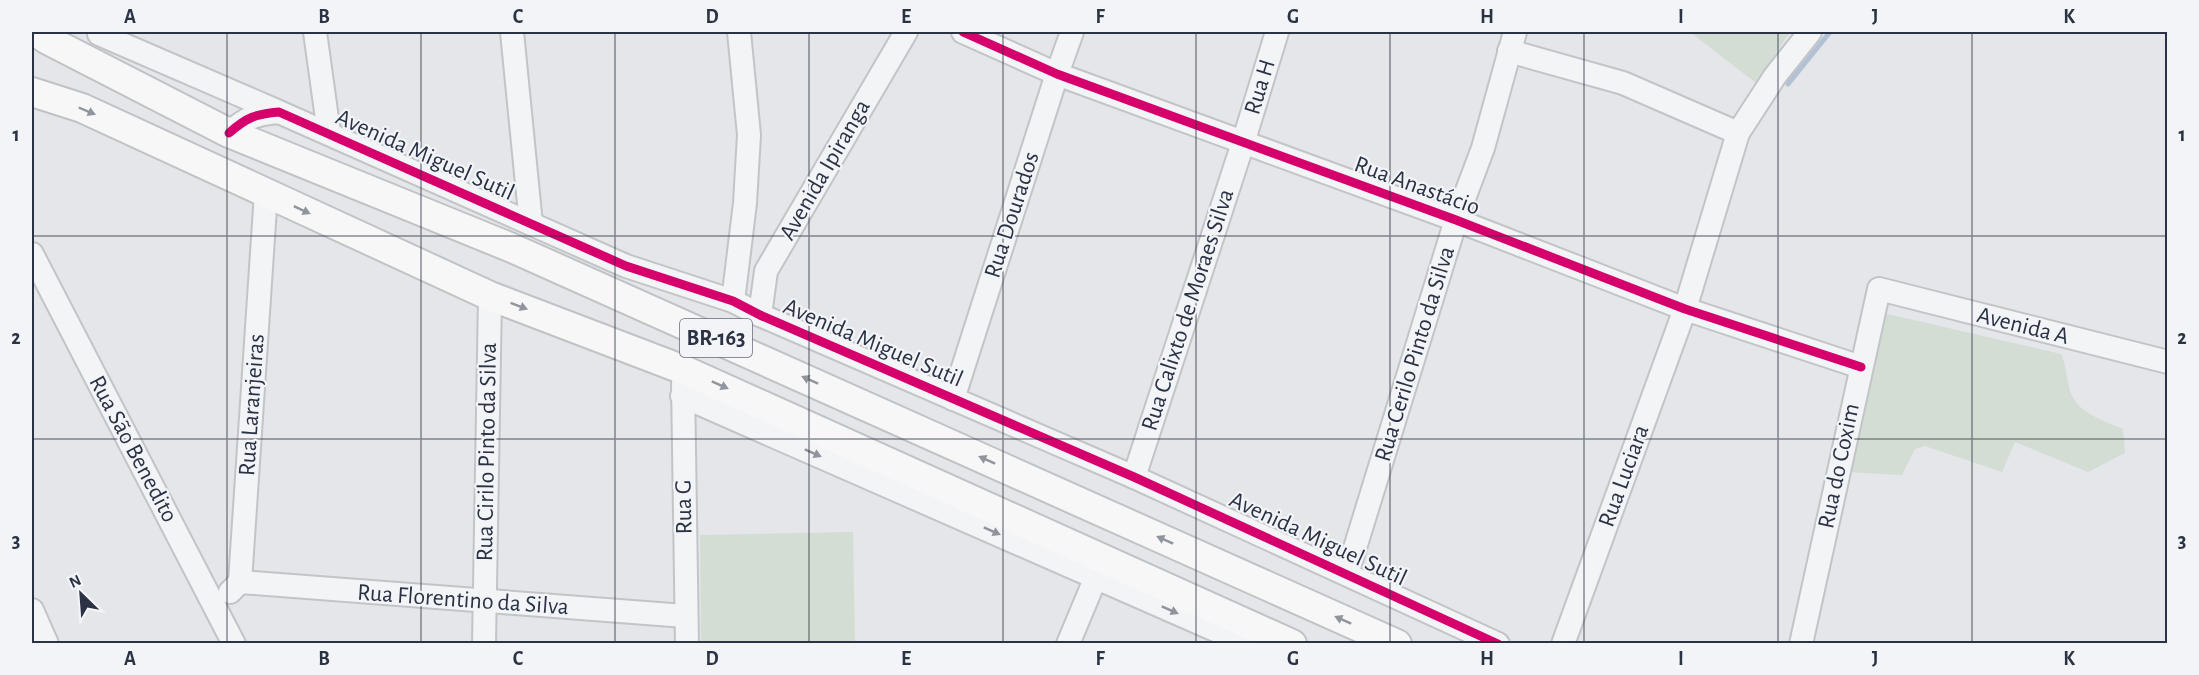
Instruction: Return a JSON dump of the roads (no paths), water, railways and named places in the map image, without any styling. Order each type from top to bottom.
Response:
[{"type":"main road","name":"Avenida Miguel Sutil","points":[[36,32],[229,132],[512,248],[1397,644]]},
{"type":"main road","name":"BR-163","points":[[32,92],[82,108],[683,383],[1292,644]]},
{"type":"street","points":[[315,32],[329,133]]},
{"type":"street","points":[[512,32],[531,224]]},
{"type":"street","points":[[733,302],[745,203],[748,135],[739,32]]},
{"type":"street","name":"Avenida Ipiranga","points":[[760,315],[766,271],[906,32]]},
{"type":"street","name":"Rua Anastácio","points":[[963,32],[1057,74],[1456,220],[1684,309],[1861,368]]},
{"type":"street","name":"Rua Dourados","points":[[953,399],[1072,32]]},
{"type":"street","name":"Rua H","points":[[1243,143],[1277,32]]},
{"type":"street","name":"Rua Luciara","points":[[1563,644],[1684,309],[1738,133],[1775,76],[1810,32]]},
{"type":"street","name":"Avenida Miguel Sutil","points":[[99,34],[329,133],[626,266],[733,302],[1134,477],[1498,644]]},
{"type":"street","points":[[1512,41],[1623,82],[1738,133]]},
{"type":"street","name":"Rua Cerilo Pinto da Silva","points":[[1347,574],[1456,220],[1483,148],[1512,41]]},
{"type":"street","points":[[229,132],[256,114],[279,112]]},
{"type":"street","name":"Rua Calixto de Moraes Silva","points":[[1134,477],[1243,143]]},
{"type":"street","name":"Rua Laranjeiras","points":[[240,582],[266,193]]},
{"type":"street","name":"Rua São Benedito","points":[[32,254],[234,644]]},
{"type":"street","name":"Avenida A","points":[[1879,289],[2168,362]]},
{"type":"street","name":"Rua do Coxim","points":[[1801,644],[1879,289]]},
{"type":"street","name":"Rua Cirilo Pinto da Silva","points":[[484,644],[490,296]]},
{"type":"street","points":[[683,383],[1096,577],[1247,644]]},
{"type":"street","name":"Rua G","points":[[683,383],[687,644]]},
{"type":"street","points":[[1068,644],[1096,577]]},
{"type":"street","points":[[216,607],[240,582]]},
{"type":"street","name":"Rua Florentino da Silva","points":[[240,582],[686,616]]},
{"type":"street","points":[[32,610],[47,644]]},
{"type":"waterway","points":[[1788,84],[1830,32]]}]
